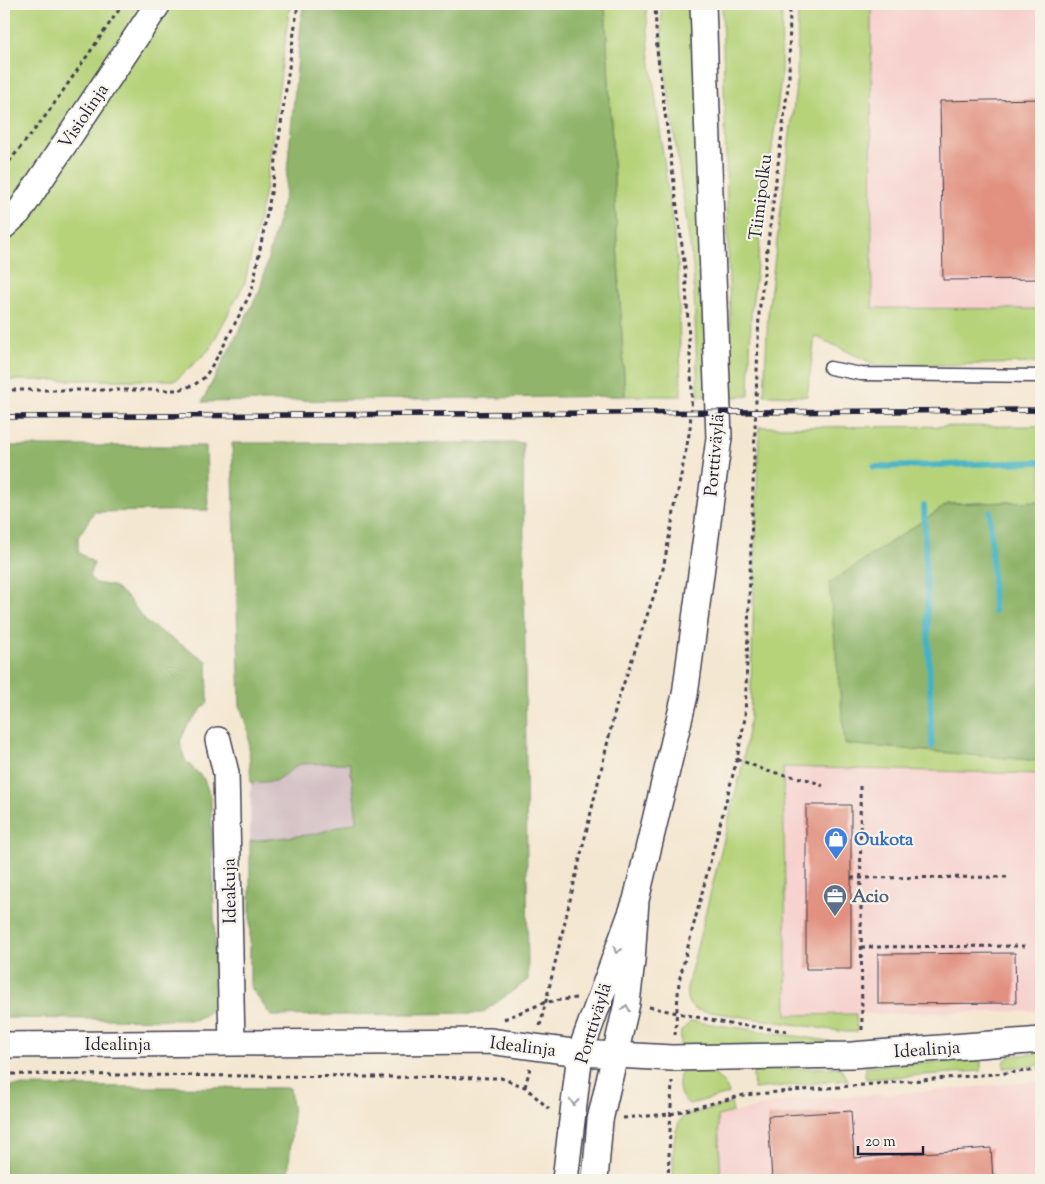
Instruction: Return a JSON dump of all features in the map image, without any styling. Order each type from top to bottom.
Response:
[{"type":"street","name":"Visiolinja","points":[[4,226],[19,212],[158,4]]},
{"type":"street","name":"Porttiväylä","points":[[565,1180],[580,1053],[636,900],[684,695],[719,438],[704,4]]},
{"type":"street","name":"Ideakuja","points":[[218,740],[226,773],[232,1043]]},
{"type":"street","name":"Porttiväylä","points":[[595,1180],[600,1120],[627,1003],[636,900]]},
{"type":"street","name":"Idealinja","points":[[4,1045],[488,1041],[580,1053],[672,1058],[852,1055],[1041,1040]]},
{"type":"lane","points":[[830,368],[861,374],[1041,376]]},
{"type":"path","points":[[4,168],[47,114],[123,4]]},
{"type":"path","points":[[4,390],[178,390],[194,385],[205,377],[222,349],[252,290],[272,188],[298,4]]},
{"type":"path","points":[[525,1087],[617,703],[663,569],[690,429],[692,391],[684,269],[657,50],[655,4]]},
{"type":"path","name":"Tiimipolku","points":[[668,1180],[672,1058],[679,981],[738,759],[745,718],[759,313],[789,78],[790,4]]},
{"type":"path","points":[[738,759],[767,772],[810,780],[823,786]]},
{"type":"path","points":[[860,786],[862,1034]]},
{"type":"path","points":[[851,878],[1009,877]]},
{"type":"path","points":[[861,947],[1028,946]]},
{"type":"path","points":[[488,1041],[492,1023],[546,1002],[583,996],[599,998]]},
{"type":"path","points":[[627,1003],[730,1024],[794,1032]]},
{"type":"path","points":[[600,1120],[671,1114],[744,1095],[1041,1070]]},
{"type":"path","points":[[4,1074],[501,1078],[525,1087],[554,1114],[572,1117]]},
{"type":"shaded area","points":[[871,4],[1041,4],[1041,309],[872,309]]},
{"type":"shaded area","points":[[351,762],[357,822],[315,834],[250,841],[251,783],[275,781],[300,764]]},
{"type":"shaded area","points":[[782,767],[1039,774],[1041,791],[1041,1011],[787,1015]]},
{"type":"shaded area","points":[[1041,1081],[1041,1180],[721,1180],[718,1116],[799,1098],[895,1094]]},
{"type":"green space","points":[[4,4],[290,4],[266,186],[245,282],[209,350],[176,380],[4,380]]},
{"type":"green space","points":[[303,4],[605,4],[625,396],[202,402],[260,290],[285,193]]},
{"type":"green space","points":[[605,4],[646,4],[649,49],[678,266],[681,396],[625,396]]},
{"type":"green space","points":[[661,4],[698,4],[708,396],[698,396],[693,267],[662,47]]},
{"type":"green space","points":[[722,4],[782,4],[781,78],[751,313],[749,396],[732,397]]},
{"type":"green space","points":[[798,4],[871,4],[872,308],[1041,309],[1041,363],[878,366],[815,336],[807,396],[764,395],[768,313],[797,78]]},
{"type":"green space","points":[[1041,426],[1041,501],[948,504],[845,744],[1041,761],[1041,774],[783,767],[787,1015],[856,1014],[857,1032],[696,1010],[688,1000],[687,987],[742,767],[750,718],[759,427]]},
{"type":"green space","points":[[232,443],[523,443],[528,980],[482,1013],[271,1016],[250,986],[250,841],[315,834],[357,821],[350,763],[300,764],[275,781],[251,783],[248,731],[240,705]]},
{"type":"green space","points":[[4,446],[206,446],[208,510],[94,512],[78,537],[78,552],[94,563],[89,576],[96,583],[113,586],[127,597],[147,623],[207,661],[208,702],[187,726],[180,742],[185,760],[204,779],[211,799],[216,995],[209,1012],[193,1020],[4,1018]]},
{"type":"green space","points":[[1041,501],[1041,761],[845,744],[829,583],[948,504]]},
{"type":"green space","points":[[691,1021],[836,1042],[839,1044],[680,1047],[681,1031]]},
{"type":"green space","points":[[1041,1053],[1041,1065],[1004,1068],[1004,1062],[1009,1056]]},
{"type":"green space","points":[[977,1060],[981,1062],[981,1071],[866,1079],[865,1076],[866,1066]]},
{"type":"green space","points":[[839,1067],[848,1080],[754,1089],[753,1076],[755,1070]]},
{"type":"green space","points":[[680,1071],[710,1071],[724,1084],[729,1094],[689,1104],[680,1093]]},
{"type":"green space","points":[[4,1086],[290,1088],[293,1115],[288,1177],[284,1180],[4,1180]]},
{"type":"green space","points":[[731,1103],[733,1112],[718,1116],[721,1180],[673,1180],[675,1137],[684,1116]]},
{"type":"building","points":[[1041,99],[1041,279],[943,280],[940,101]]},
{"type":"building","points":[[806,805],[851,805],[851,969],[806,969]]},
{"type":"building","points":[[1015,953],[1016,1003],[878,1004],[878,954]]},
{"type":"building","points":[[851,1111],[854,1158],[991,1148],[993,1180],[772,1180],[768,1116]]},
{"type":"waterway","points":[[874,467],[1041,462]]},
{"type":"waterway","points":[[924,506],[932,747]]},
{"type":"waterway","points":[[990,512],[994,612]]},
{"type":"railway","points":[[4,417],[1041,410]]},
{"type":"place","name":"Oukota","points":[[836,860]]},
{"type":"place","name":"Acio","points":[[835,917]]}]
